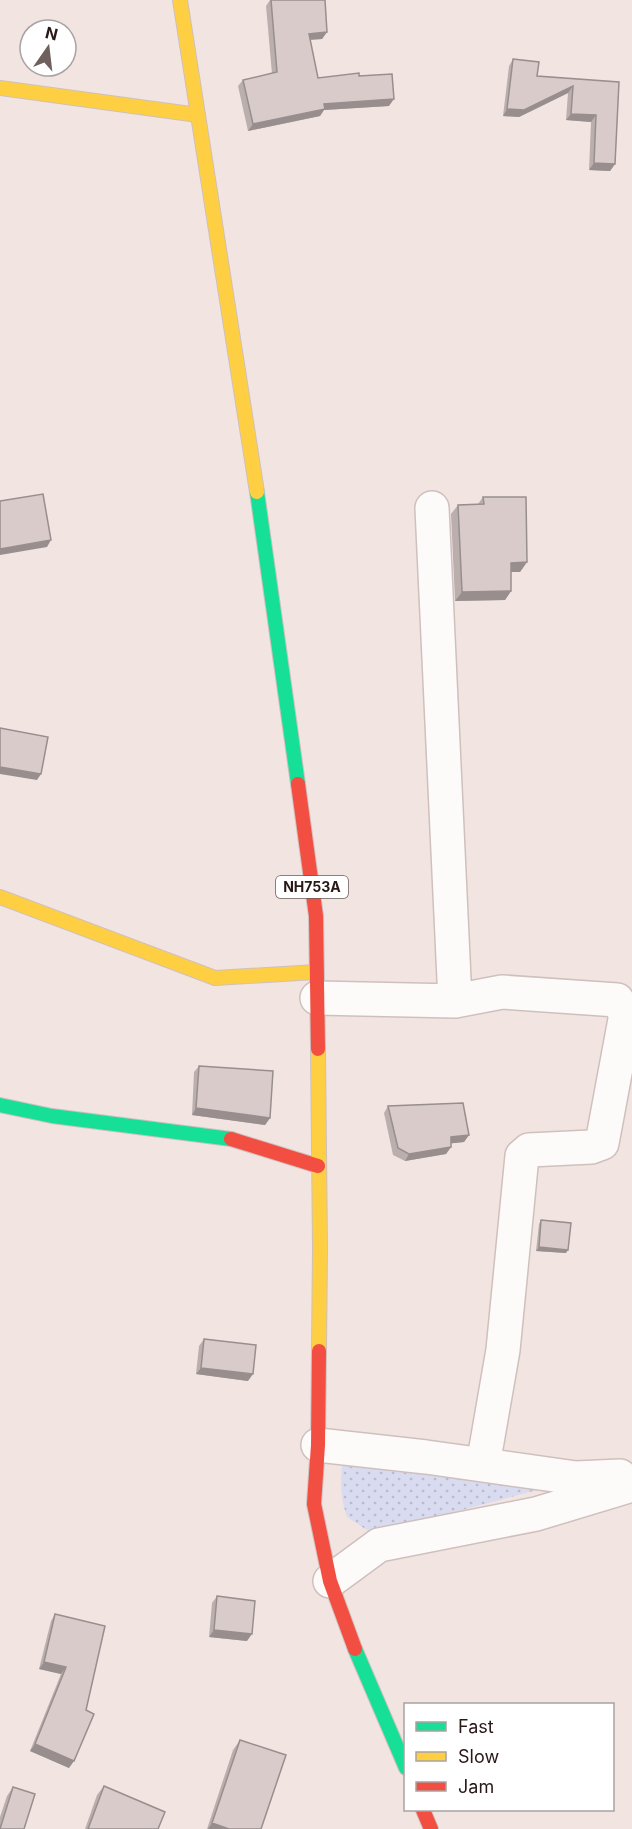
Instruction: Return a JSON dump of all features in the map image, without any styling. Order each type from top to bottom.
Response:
[{"type":"main road","name":"NH753A","points":[[180,0],[249,434],[316,916],[318,1445],[314,1504],[330,1581],[349,1635],[404,1766]]},
{"type":"main road","points":[[0,88],[198,115]]},
{"type":"main road","points":[[0,897],[215,978],[316,985]]},
{"type":"main road","points":[[0,1105],[52,1116],[238,1140],[318,1166]]},
{"type":"main road","points":[[424,1811],[431,1829]]},
{"type":"street","points":[[432,508],[455,1000]]},
{"type":"street","points":[[316,985],[455,1000],[502,992],[617,1000],[626,1014],[602,1143],[591,1147],[529,1150],[522,1156],[503,1350],[483,1465]]},
{"type":"street","points":[[318,1445],[576,1478],[632,1476]]},
{"type":"street","points":[[330,1581],[379,1545],[536,1514],[632,1485]]},
{"type":"shaded area","points":[[366,1457],[552,1486],[402,1526],[370,1532],[347,1517],[341,1486],[342,1466]]},
{"type":"building","points":[[271,0],[325,0],[327,32],[309,34],[318,78],[359,73],[359,76],[392,74],[394,99],[324,104],[325,109],[253,124],[243,80],[277,72]]},
{"type":"building","points":[[513,59],[539,62],[537,76],[619,82],[615,164],[594,163],[596,115],[571,114],[573,86],[524,110],[507,109]]},
{"type":"building","points":[[43,494],[51,540],[0,549],[0,501]]},
{"type":"building","points":[[483,497],[526,497],[527,562],[511,563],[511,591],[462,592],[458,505],[484,504]]},
{"type":"building","points":[[0,728],[48,737],[41,774],[0,767]]},
{"type":"building","points":[[199,1066],[273,1071],[270,1118],[196,1108]]},
{"type":"building","points":[[463,1103],[469,1135],[451,1137],[451,1147],[409,1154],[398,1148],[388,1106]]},
{"type":"building","points":[[541,1220],[571,1223],[568,1250],[539,1247]]},
{"type":"building","points":[[204,1339],[256,1345],[253,1374],[201,1368]]},
{"type":"building","points":[[217,1596],[255,1601],[252,1634],[214,1630]]},
{"type":"building","points":[[55,1614],[105,1626],[86,1710],[94,1714],[74,1761],[35,1744],[66,1667],[44,1662]]},
{"type":"building","points":[[240,1740],[286,1755],[261,1829],[229,1829],[212,1823]]},
{"type":"building","points":[[104,1786],[165,1812],[158,1829],[88,1829]]},
{"type":"building","points":[[13,1787],[35,1794],[24,1829],[0,1829]]},
{"type":"traffic: fast","points":[[257,492],[298,784]]},
{"type":"traffic: fast","points":[[0,1105],[52,1116],[231,1139]]},
{"type":"traffic: fast","points":[[355,1649],[404,1763]]},
{"type":"traffic: slow","points":[[180,0],[257,492]]},
{"type":"traffic: slow","points":[[0,88],[198,115]]},
{"type":"traffic: slow","points":[[0,897],[215,978],[316,972]]},
{"type":"traffic: slow","points":[[318,1049],[319,1351]]},
{"type":"traffic: jam","points":[[298,784],[316,916],[318,1049]]},
{"type":"traffic: jam","points":[[231,1139],[318,1166]]},
{"type":"traffic: jam","points":[[319,1351],[318,1445],[314,1504],[330,1581],[355,1649]]},
{"type":"traffic: jam","points":[[423,1811],[431,1829]]}]
